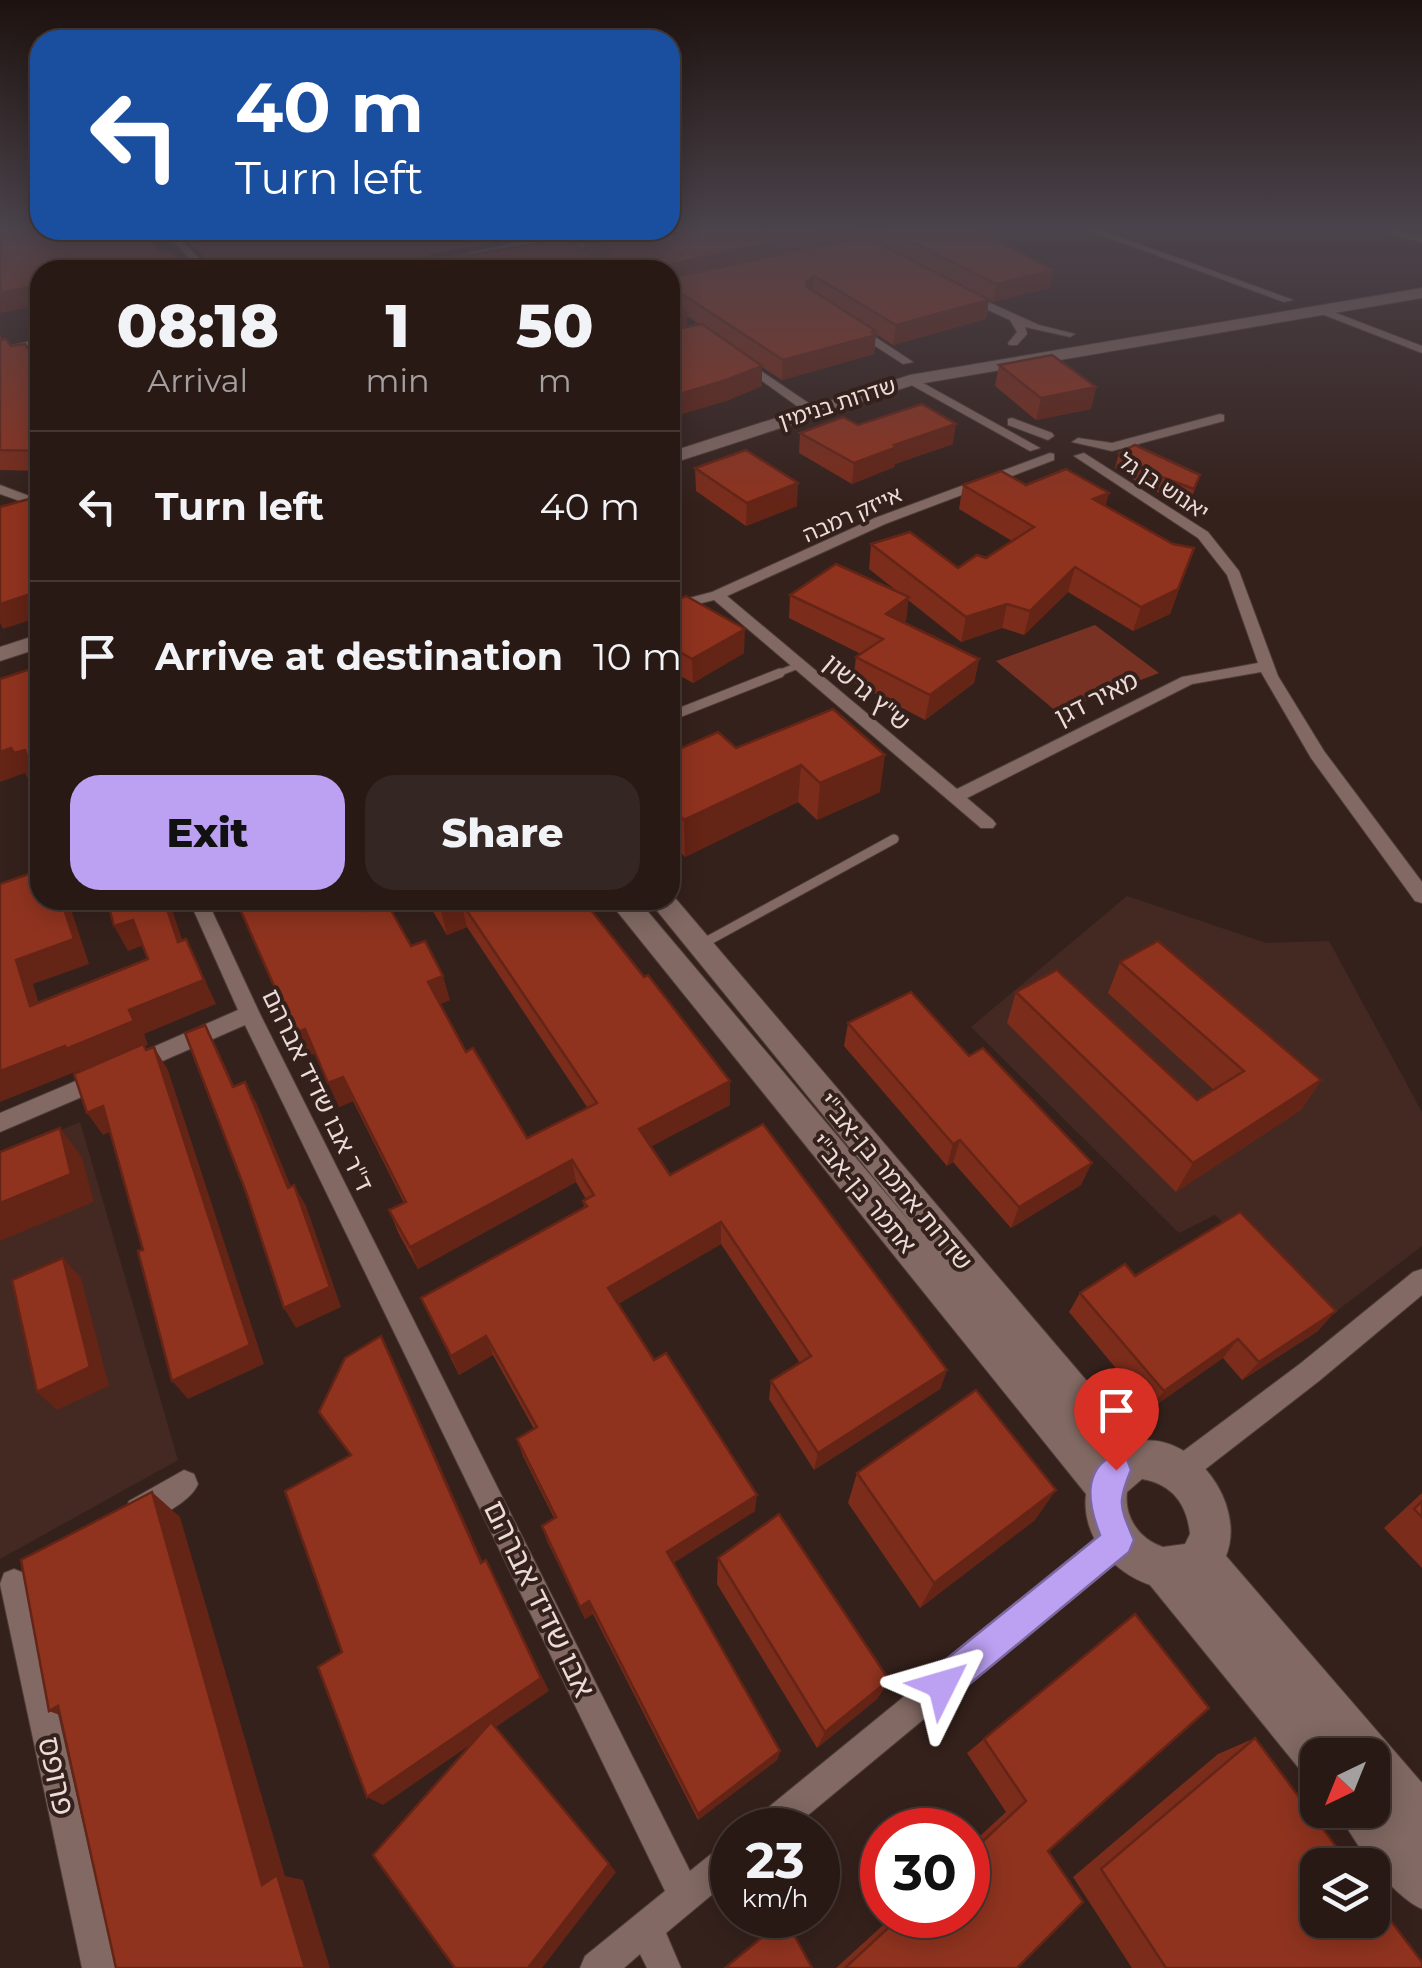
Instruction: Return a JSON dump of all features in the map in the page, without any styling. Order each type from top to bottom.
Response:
[{"type":"main road","points":[[979,349],[1148,322]]},
{"type":"main road","name":"שדרות בנימין","points":[[879,370],[938,375],[1258,322]]},
{"type":"main road","points":[[0,353],[30,346]]},
{"type":"main road","points":[[0,363],[30,356]]},
{"type":"main road","name":"שדרות בנימין","points":[[680,453],[797,400],[908,371],[926,358]]},
{"type":"main road","points":[[0,654],[30,644]]},
{"type":"main road","name":"אתמר בן-אב\"י","points":[[631,910],[1117,1473]]},
{"type":"main road","name":"שדרות אתמר בן-אב\"י","points":[[672,910],[1117,1473]]},
{"type":"main road","points":[[1182,1563],[1209,1542],[1211,1520],[1206,1503],[1180,1471],[1161,1461],[1117,1473],[1104,1505],[1118,1540],[1135,1558],[1182,1563],[1351,1738]]},
{"type":"main road","points":[[1182,1563],[1305,1738]]},
{"type":"main road","points":[[1390,1782],[1422,1820]]},
{"type":"main road","points":[[1377,1828],[1422,1884]]},
{"type":"street","points":[[844,322],[908,371],[1050,457],[1079,449],[1112,447],[1220,418]]},
{"type":"street","points":[[1013,343],[1023,332],[1016,322]]},
{"type":"street","points":[[1020,322],[1046,332],[1070,334]]},
{"type":"street","points":[[1351,322],[1422,350]]},
{"type":"street","points":[[735,356],[797,400]]},
{"type":"street","points":[[938,375],[948,388],[1002,418],[1079,449]]},
{"type":"street","points":[[1034,448],[1036,440],[1048,436]]},
{"type":"street","name":"יאנוש בן גל","points":[[1079,449],[1202,535],[1234,574],[1267,666],[1317,754],[1422,896]]},
{"type":"street","name":"אייזק רמבה","points":[[680,604],[716,595],[880,521],[1050,457]]},
{"type":"street","points":[[0,488],[30,500]]},
{"type":"street","points":[[13,512],[30,507]]},
{"type":"street","name":"ש\"ץ גרשון","points":[[716,595],[987,824]]},
{"type":"street","name":"מאיר דגן","points":[[955,797],[1188,680],[1267,666]]},
{"type":"street","name":"ד\"ר אבו שדיד אברהם","points":[[203,910],[392,1302]]},
{"type":"street","points":[[0,1123],[250,1014]]},
{"type":"street","points":[[1180,1471],[1422,1280]]},
{"type":"street","name":"אבו שדיד אברהם","points":[[392,1302],[685,1896]]},
{"type":"street","points":[[116,1524],[184,1484]]},
{"type":"street","points":[[792,1808],[1118,1540]]},
{"type":"street","name":"פרופס","points":[[15,1582],[99,1968]]},
{"type":"street","points":[[596,1968],[710,1875]]},
{"type":"street","points":[[646,1928],[664,1968]]},
{"type":"lane","points":[[680,712],[797,666]]},
{"type":"lane","points":[[828,716],[846,708]]},
{"type":"lane","points":[[701,944],[894,839]]},
{"type":"shaded area","points":[[1095,625],[1159,673],[1057,712],[996,661]]},
{"type":"shaded area","points":[[1127,896],[1266,943],[1329,941],[1422,1112],[1422,1246],[1321,1323],[1215,1215],[1179,1233],[971,1027]]},
{"type":"shaded area","points":[[80,1122],[178,1460],[0,1559],[0,1156]]},
{"type":"building","points":[[725,322],[862,322],[876,331],[872,332],[876,335],[783,360]]},
{"type":"building","points":[[702,324],[762,366],[680,394],[680,328]]},
{"type":"building","points":[[6,339],[11,346],[25,344],[30,351],[30,451],[0,450],[0,340]]},
{"type":"building","points":[[1052,355],[1096,387],[1041,398],[999,365]]},
{"type":"building","points":[[922,404],[956,424],[854,463],[800,433],[843,417],[858,425]]},
{"type":"building","points":[[1135,445],[1200,475],[1194,489],[1151,473],[1119,453]]},
{"type":"building","points":[[746,450],[798,483],[747,503],[695,468]]},
{"type":"building","points":[[1066,469],[1109,493],[1093,499],[1173,544],[1194,548],[1178,589],[1141,607],[1075,567],[1030,611],[1007,604],[966,617],[871,544],[910,532],[958,568],[977,555],[986,558],[1034,527],[963,485],[1001,471],[1026,485]]},
{"type":"building","points":[[30,499],[30,594],[0,604],[0,507]]},
{"type":"building","points":[[836,564],[909,597],[886,614],[979,659],[930,695],[856,657],[883,639],[790,595]]},
{"type":"building","points":[[686,596],[745,629],[692,659],[680,652],[680,599]]},
{"type":"building","points":[[30,669],[30,765],[25,750],[14,753],[11,748],[0,752],[0,679]]},
{"type":"building","points":[[833,709],[885,755],[820,783],[801,765],[684,820],[680,816],[680,749],[718,732],[736,748]]},
{"type":"building","points":[[30,874],[30,910],[64,910],[74,939],[16,960],[30,1006],[148,959],[133,920],[114,926],[110,910],[167,910],[178,942],[186,939],[204,980],[129,1010],[134,1021],[0,1071],[0,884]]},
{"type":"building","points":[[240,910],[391,910],[411,946],[425,941],[443,976],[428,982],[466,1052],[473,1048],[527,1138],[597,1103],[466,910],[591,910],[644,977],[648,975],[730,1081],[639,1129],[670,1175],[763,1124],[947,1370],[818,1453],[771,1381],[811,1356],[721,1222],[608,1288],[654,1360],[666,1353],[757,1495],[667,1552],[780,1751],[698,1814],[589,1601],[580,1607],[542,1526],[556,1517],[517,1439],[537,1427],[486,1336],[451,1356],[421,1298],[587,1206],[583,1201],[594,1195],[572,1160],[410,1247],[389,1210],[406,1202],[343,1077],[328,1083],[305,1029],[295,1033]]},
{"type":"building","points":[[1158,941],[1321,1080],[1193,1163],[1016,992],[1057,970],[1197,1100],[1244,1071],[1120,962]]},
{"type":"building","points":[[911,992],[969,1056],[983,1048],[1092,1163],[1019,1207],[960,1140],[953,1144],[848,1023]]},
{"type":"building","points":[[205,1025],[233,1087],[245,1082],[288,1188],[294,1185],[330,1287],[284,1308],[246,1192],[185,1033]]},
{"type":"building","points":[[143,1044],[146,1050],[154,1047],[250,1345],[172,1381],[138,1251],[143,1250],[103,1106],[87,1113],[74,1074]]},
{"type":"building","points":[[60,1128],[71,1174],[0,1203],[0,1152]]},
{"type":"building","points":[[1240,1212],[1336,1311],[1259,1362],[1238,1339],[1164,1391],[1080,1293],[1125,1264],[1135,1276]]},
{"type":"building","points":[[63,1258],[90,1367],[37,1392],[12,1280]]},
{"type":"building","points":[[381,1336],[481,1563],[486,1560],[541,1678],[367,1797],[318,1667],[342,1652],[285,1491],[351,1455],[319,1412],[345,1358]]},
{"type":"building","points":[[976,1390],[1056,1490],[934,1583],[857,1473]]},
{"type":"building","points":[[152,1492],[262,1885],[277,1875],[305,1968],[116,1968],[58,1706],[49,1711],[21,1560]]},
{"type":"building","points":[[1422,1501],[1422,1517],[1414,1509]]},
{"type":"building","points":[[779,1514],[889,1680],[825,1732],[718,1558]]},
{"type":"building","points":[[1135,1614],[1209,1708],[1048,1851],[1083,1902],[1017,1968],[845,1968],[877,1938],[990,1938],[990,1835],[1026,1801],[984,1739]]},
{"type":"building","points":[[491,1722],[609,1864],[528,1968],[455,1968],[373,1855]]},
{"type":"building","points":[[1255,1738],[1300,1798],[1300,1828],[1322,1828],[1337,1848],[1300,1848],[1300,1938],[1390,1938],[1390,1920],[1422,1962],[1422,1968],[1166,1968],[1101,1869]]},
{"type":"building","points":[[761,1938],[796,1938],[812,1968],[725,1968]]},
{"type":"route","points":[[942,1685],[1118,1540],[1108,1524],[1104,1505],[1105,1486],[1116,1470]]}]
